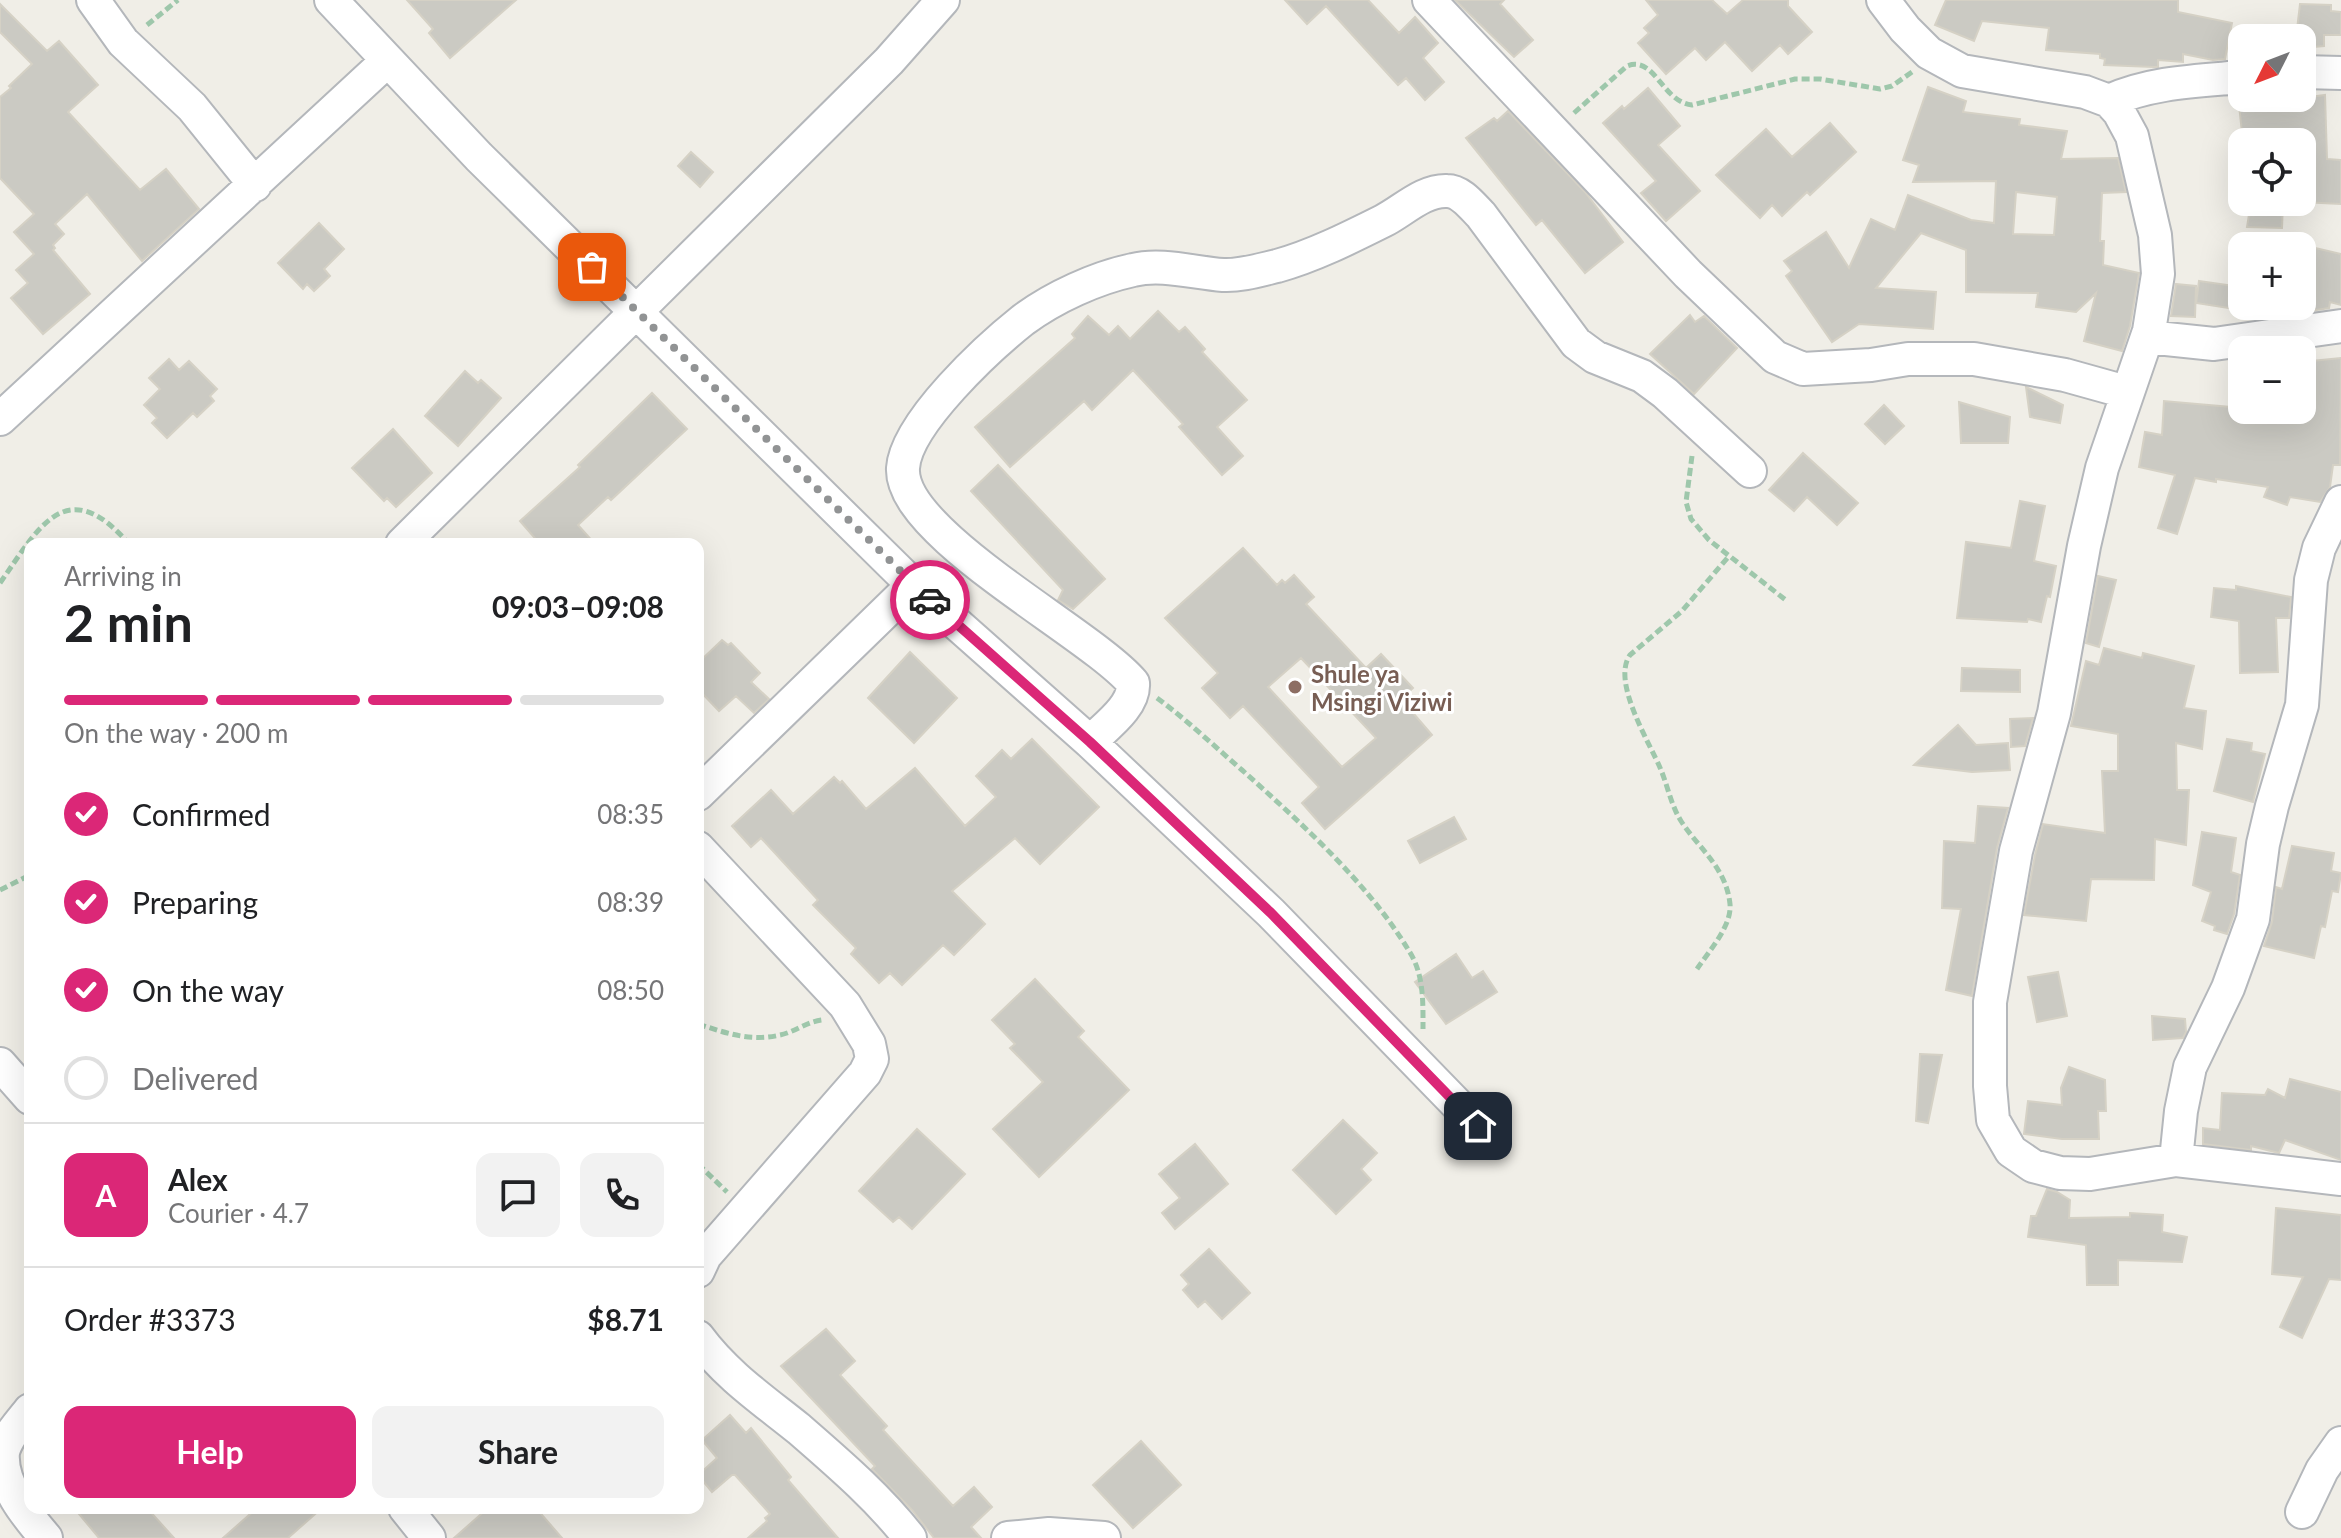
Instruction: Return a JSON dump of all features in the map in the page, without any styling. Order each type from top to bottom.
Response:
[{"type":"street","points":[[93,0],[123,42],[192,107],[255,185]]},
{"type":"street","points":[[331,0],[479,157],[913,585],[1090,742],[1271,913],[1478,1126]]},
{"type":"street","points":[[408,538],[889,61],[943,0]]},
{"type":"street","points":[[1429,0],[1688,274],[1775,357],[1803,369],[1871,365],[1908,359],[1974,359],[2065,375],[2126,392]]},
{"type":"street","points":[[1883,0],[1929,53],[1962,71],[2072,89],[2109,101],[2132,136],[2155,235],[2158,274],[2147,337],[2102,468],[2084,546],[2054,713],[2016,851],[1990,1002],[1993,1120],[2011,1151],[2033,1166],[2060,1173],[2090,1174],[2176,1160],[2341,1179]]},
{"type":"street","points":[[0,419],[387,61]]},
{"type":"street","points":[[2316,72],[2341,73]]},
{"type":"street","points":[[2109,101],[2128,92],[2154,86],[2228,78]]},
{"type":"street","points":[[1090,742],[1125,707],[1133,683],[1100,654],[996,578],[951,540],[927,517],[909,493],[903,469],[919,428],[975,363],[1025,319],[1068,293],[1134,270],[1173,269],[1227,275],[1288,263],[1385,220],[1431,192],[1451,191],[1481,215],[1576,343],[1595,357],[1642,376],[1665,393],[1750,471]]},
{"type":"street","points":[[2147,337],[2214,344],[2341,326]]},
{"type":"street","points":[[2176,1160],[2190,1067],[2228,988],[2253,919],[2263,844],[2302,705],[2311,580],[2319,548],[2341,502]]},
{"type":"street","points":[[704,788],[913,585]]},
{"type":"street","points":[[704,854],[845,1005],[869,1044],[872,1059],[865,1073],[704,1258]]},
{"type":"street","points":[[0,1064],[24,1091]]},
{"type":"street","points":[[704,1345],[748,1390],[859,1482],[910,1538]]},
{"type":"street","points":[[24,1418],[2,1454],[1,1474],[24,1513]]},
{"type":"street","points":[[2302,1512],[2322,1470],[2341,1443]]},
{"type":"street","points":[[25,1514],[46,1538]]},
{"type":"street","points":[[410,1514],[429,1538]]},
{"type":"street","points":[[1008,1538],[1049,1534],[1104,1538]]},
{"type":"path","points":[[123,42],[178,0]]},
{"type":"path","points":[[1554,130],[1627,66],[1634,64],[1646,67],[1667,92],[1679,101],[1692,105],[1795,79],[1820,79],[1886,88],[1921,68],[1943,61]]},
{"type":"path","points":[[1698,424],[1686,502],[1691,519],[1700,532],[1787,601]]},
{"type":"path","points":[[31,538],[48,518],[74,509],[97,516],[124,538]]},
{"type":"path","points":[[0,583],[24,548]]},
{"type":"path","points":[[1697,969],[1728,919],[1730,906],[1725,882],[1708,853],[1682,823],[1673,807],[1659,765],[1637,722],[1625,673],[1630,655],[1682,611],[1729,556]]},
{"type":"path","points":[[1133,683],[1173,709],[1276,800],[1333,856],[1410,952],[1422,989],[1425,1072]]},
{"type":"path","points":[[0,890],[24,878]]},
{"type":"path","points":[[704,1026],[744,1038],[781,1035],[810,1021],[822,1020],[861,1030]]},
{"type":"path","points":[[704,1170],[744,1210]]},
{"type":"building","points":[[407,0],[516,0],[450,58],[429,33],[433,29]]},
{"type":"building","points":[[1285,0],[1368,0],[1399,33],[1415,17],[1438,43],[1423,58],[1444,82],[1425,100],[1406,78],[1398,85],[1326,6],[1307,24]]},
{"type":"building","points":[[1455,0],[1504,0],[1500,4],[1533,40],[1514,57]]},
{"type":"building","points":[[1646,0],[1712,0],[1727,14],[1743,0],[1788,0],[1788,6],[1812,32],[1788,54],[1780,45],[1752,71],[1725,42],[1706,60],[1695,48],[1666,74],[1638,43],[1649,33],[1644,28],[1658,15]]},
{"type":"building","points":[[1946,0],[2178,0],[2178,12],[2232,23],[2228,24],[2225,59],[2213,60],[2183,54],[2183,62],[2158,60],[2158,67],[2104,65],[2105,59],[2100,58],[2100,54],[2046,50],[2049,28],[1982,21],[1974,41],[1935,25]]},
{"type":"building","points":[[0,4],[47,51],[59,41],[98,85],[68,112],[140,190],[166,169],[199,209],[142,261],[87,194],[55,224],[64,234],[53,245],[53,250],[90,294],[43,334],[11,298],[28,283],[16,270],[34,254],[14,232],[34,214],[0,178],[0,97],[32,64],[0,32]]},
{"type":"building","points":[[2300,4],[2331,5],[2331,11],[2341,12],[2341,35],[2324,35],[2324,46],[2316,47],[2316,24],[2298,24]]},
{"type":"building","points":[[1928,87],[1966,101],[1963,112],[2020,119],[2019,125],[2067,131],[2061,159],[2118,158],[2126,192],[2102,193],[2100,241],[2104,241],[2103,265],[2139,273],[2130,326],[2122,351],[2084,341],[2096,293],[2076,312],[2036,307],[2038,293],[1966,292],[1966,250],[1921,233],[1876,288],[1936,292],[1933,329],[1859,324],[1832,342],[1786,276],[1792,271],[1784,261],[1826,232],[1849,268],[1871,219],[1895,230],[1908,195],[1971,220],[1994,223],[1996,181],[1913,182],[1919,165],[1903,160]],"holes":[[[2016,192],[2057,197],[2054,235],[2013,234]]]},
{"type":"building","points":[[1648,88],[1680,126],[1658,145],[1700,191],[1666,221],[1641,193],[1656,181],[1603,123]]},
{"type":"building","points":[[2325,95],[2327,159],[2341,160],[2341,204],[2316,203],[2316,128],[2241,128],[2240,112],[2316,112],[2316,96]]},
{"type":"building","points":[[1508,111],[1585,192],[1623,242],[1585,273],[1542,220],[1536,225],[1466,138],[1494,118],[1497,121]]},
{"type":"building","points":[[1830,123],[1856,152],[1810,195],[1807,192],[1782,216],[1772,205],[1760,218],[1716,175],[1766,129],[1792,157]]},
{"type":"building","points":[[691,152],[713,172],[700,187],[678,166]]},
{"type":"building","points":[[2249,216],[2282,216],[2282,228],[2247,227]]},
{"type":"building","points":[[319,223],[344,249],[324,269],[330,276],[314,291],[307,284],[303,289],[278,263]]},
{"type":"building","points":[[2316,248],[2341,254],[2341,305],[2330,302],[2329,308],[2316,310]]},
{"type":"building","points":[[2199,281],[2228,285],[2228,308],[2196,303]]},
{"type":"building","points":[[2176,284],[2196,286],[2195,317],[2171,316]]},
{"type":"building","points":[[1158,311],[1179,332],[1185,327],[1205,349],[1202,352],[1247,400],[1217,427],[1243,456],[1222,475],[1179,427],[1183,424],[1133,370],[1092,410],[1084,401],[1010,467],[975,427],[1075,338],[1072,334],[1088,316],[1109,335],[1118,326],[1130,339]]},
{"type":"building","points":[[1690,315],[1695,322],[1704,316],[1737,348],[1694,394],[1650,354]]},
{"type":"building","points":[[2341,358],[2340,465],[2333,465],[2330,487],[2320,502],[2290,497],[2287,505],[2264,497],[2268,487],[2195,478],[2177,534],[2158,528],[2175,475],[2139,467],[2145,432],[2162,435],[2164,401],[2228,407],[2228,424],[2316,424],[2316,361]]},
{"type":"building","points":[[169,359],[179,370],[189,361],[217,389],[210,396],[214,401],[197,417],[193,413],[167,438],[152,423],[157,418],[144,405],[160,389],[149,378]]},
{"type":"building","points":[[465,371],[478,383],[481,380],[501,398],[458,446],[425,416]]},
{"type":"building","points":[[2026,387],[2063,405],[2060,423],[2030,417]]},
{"type":"building","points":[[652,393],[687,429],[611,500],[608,497],[578,525],[590,538],[535,538],[520,521],[580,467],[578,465]]},
{"type":"building","points":[[1959,402],[2010,417],[2008,443],[1961,443]]},
{"type":"building","points":[[1884,405],[1904,426],[1885,444],[1865,424]]},
{"type":"building","points":[[393,429],[432,473],[396,507],[387,498],[384,501],[352,468]]},
{"type":"building","points":[[1803,453],[1858,503],[1837,525],[1807,497],[1794,511],[1769,490]]},
{"type":"building","points":[[998,465],[1105,579],[1073,609],[1058,600],[1063,590],[971,491]]},
{"type":"building","points":[[2020,501],[2045,506],[2034,561],[2056,566],[2041,622],[1957,618],[1966,542],[2011,548]]},
{"type":"building","points":[[1243,548],[1277,585],[1294,575],[1314,597],[1306,604],[1366,668],[1381,654],[1413,688],[1401,699],[1432,735],[1325,829],[1302,803],[1319,787],[1243,706],[1230,718],[1202,688],[1218,673],[1165,618]],"holes":[[[1301,658],[1376,738],[1342,767],[1268,687]]]},
{"type":"building","points":[[2098,576],[2116,580],[2099,647],[2086,643]]},
{"type":"building","points":[[2236,586],[2291,597],[2289,618],[2276,618],[2278,672],[2240,673],[2239,621],[2211,617],[2214,588],[2236,590]]},
{"type":"building","points":[[722,640],[728,645],[731,643],[760,673],[751,682],[769,699],[754,713],[736,696],[719,711],[704,695],[704,657]]},
{"type":"building","points":[[2104,648],[2142,658],[2143,653],[2194,666],[2184,708],[2206,711],[2202,749],[2176,743],[2177,790],[2189,790],[2186,845],[2155,839],[2154,880],[2091,879],[2086,921],[2024,915],[2043,824],[2105,833],[2102,771],[2118,771],[2118,734],[2071,726],[2086,661],[2099,665]]},
{"type":"building","points":[[910,652],[957,698],[914,743],[868,698]]},
{"type":"building","points":[[1962,668],[2020,670],[2020,692],[1961,691]]},
{"type":"building","points":[[2033,718],[2025,746],[2011,747],[2010,719]]},
{"type":"building","points":[[1958,725],[1976,745],[2008,743],[2010,770],[1972,772],[1914,765]]},
{"type":"building","points":[[1032,739],[1099,807],[1040,864],[1015,838],[952,891],[985,924],[954,955],[943,945],[902,985],[890,973],[879,983],[851,954],[856,948],[813,905],[818,900],[761,838],[751,847],[732,826],[771,790],[793,814],[834,777],[840,783],[842,781],[866,809],[915,768],[965,826],[996,797],[976,776],[1002,750],[1011,759]]},
{"type":"building","points":[[2227,739],[2252,743],[2251,751],[2265,754],[2253,802],[2214,791]]},
{"type":"building","points":[[1978,806],[2008,808],[1997,848],[1972,996],[1946,990],[1961,909],[1942,908],[1944,841],[1975,843]]},
{"type":"building","points":[[1454,817],[1466,839],[1420,863],[1408,841]]},
{"type":"building","points":[[2202,832],[2236,838],[2231,872],[2240,875],[2234,914],[2227,934],[2214,930],[2215,926],[2202,921],[2211,892],[2193,885]]},
{"type":"building","points":[[2292,846],[2334,853],[2331,871],[2341,873],[2338,892],[2332,891],[2325,927],[2321,926],[2314,958],[2264,946],[2272,922],[2276,887],[2282,889]]},
{"type":"building","points":[[1456,954],[1472,978],[1483,971],[1497,992],[1446,1024],[1415,982]]},
{"type":"building","points":[[2058,972],[2067,1016],[2037,1022],[2028,977]]},
{"type":"building","points":[[1035,979],[1084,1031],[1078,1037],[1129,1090],[1039,1177],[993,1129],[1043,1082],[1010,1048],[1015,1044],[992,1020]]},
{"type":"building","points":[[2152,1016],[2185,1019],[2183,1038],[2153,1040]]},
{"type":"building","points":[[1920,1054],[1942,1055],[1928,1123],[1916,1121]]},
{"type":"building","points":[[2069,1067],[2105,1080],[2106,1111],[2098,1111],[2099,1139],[2062,1139],[2024,1134],[2028,1101],[2062,1105],[2061,1088]]},
{"type":"building","points":[[2290,1079],[2341,1092],[2341,1160],[2285,1140],[2279,1153],[2251,1146],[2251,1150],[2203,1144],[2203,1128],[2220,1130],[2222,1093],[2265,1095],[2268,1089],[2285,1098]]},
{"type":"building","points":[[1343,1120],[1377,1153],[1361,1169],[1371,1180],[1336,1214],[1293,1170]]},
{"type":"building","points":[[917,1129],[965,1174],[912,1229],[899,1217],[893,1222],[859,1191]]},
{"type":"building","points":[[1195,1144],[1228,1184],[1175,1229],[1162,1213],[1180,1198],[1159,1174]]},
{"type":"building","points":[[2047,1189],[2070,1200],[2069,1218],[2130,1217],[2130,1213],[2163,1215],[2162,1232],[2187,1237],[2182,1262],[2118,1260],[2118,1285],[2087,1285],[2086,1245],[2028,1237],[2031,1216],[2036,1216]]},
{"type":"building","points":[[2276,1208],[2341,1215],[2341,1280],[2329,1279],[2302,1338],[2280,1327],[2303,1277],[2272,1274]]},
{"type":"building","points":[[1209,1249],[1250,1293],[1222,1319],[1205,1301],[1198,1307],[1183,1290],[1189,1284],[1181,1275]]},
{"type":"building","points":[[826,1329],[855,1361],[840,1375],[887,1426],[883,1430],[953,1506],[974,1487],[992,1507],[971,1527],[981,1538],[934,1538],[872,1469],[875,1466],[781,1366]]},
{"type":"building","points":[[730,1415],[746,1433],[751,1428],[791,1477],[788,1480],[838,1538],[748,1538],[767,1521],[765,1518],[770,1514],[735,1475],[712,1492],[704,1482],[704,1470],[717,1458],[704,1438]]},
{"type":"building","points":[[1141,1441],[1181,1485],[1133,1528],[1093,1485]]},
{"type":"building","points":[[79,1514],[152,1514],[174,1538],[99,1538]]},
{"type":"building","points":[[250,1514],[315,1514],[288,1538],[223,1538]]},
{"type":"building","points":[[481,1514],[541,1514],[562,1538],[454,1538]]},
{"type":"way so far","points":[[592,267],[930,600]]},
{"type":"place","name":"Shule ya Msingi Viziwi","points":[[1295,687]]},
{"type":"route","points":[[930,600],[1090,742],[1271,913],[1478,1126]]}]
